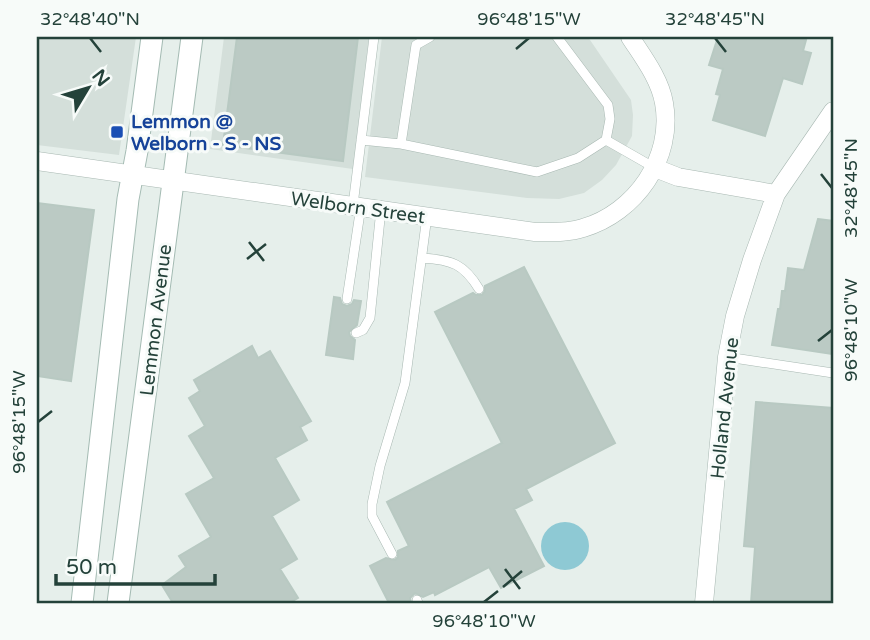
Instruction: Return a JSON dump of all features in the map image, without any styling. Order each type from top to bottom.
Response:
[{"type":"main road","name":"Lemmon Avenue","points":[[82,603],[132,174],[152,37]]},
{"type":"main road","name":"Lemmon Avenue","points":[[118,603],[192,37]]},
{"type":"street","points":[[630,37],[659,84],[664,104],[664,133],[655,168],[678,177],[776,194]]},
{"type":"street","name":"Holland Avenue","points":[[704,603],[727,357],[735,316],[776,194],[833,111]]},
{"type":"street","name":"Welborn Street","points":[[37,161],[535,232],[564,232],[584,228],[606,218],[624,206],[645,186],[655,168]]},
{"type":"lane","points":[[347,299],[361,140],[374,37]]},
{"type":"lane","points":[[401,144],[416,45],[430,37]]},
{"type":"lane","points":[[361,140],[401,144],[537,172],[578,158],[606,140],[610,119],[608,105],[557,37]]},
{"type":"lane","points":[[606,140],[655,168]]},
{"type":"lane","points":[[356,333],[363,330],[370,318],[381,209]]},
{"type":"lane","points":[[392,554],[372,516],[372,504],[380,466],[405,383],[427,216]]},
{"type":"lane","points":[[423,258],[445,259],[460,266],[471,276],[479,289]]},
{"type":"lane","points":[[727,357],[833,373]]},
{"type":"shaded area","points":[[37,37],[136,37],[119,155],[37,145]]},
{"type":"shaded area","points":[[224,37],[369,37],[353,169],[210,149]]},
{"type":"shaded area","points":[[382,37],[588,37],[631,100],[632,136],[616,165],[602,180],[584,193],[559,199],[527,198],[365,177]]},
{"type":"water","points":[[565,522],[582,529],[589,546],[582,563],[565,570],[548,563],[541,546],[548,529]]},
{"type":"building","points":[[237,37],[358,37],[343,161],[223,145]]},
{"type":"building","points":[[718,37],[796,37],[806,40],[803,51],[811,53],[802,84],[783,78],[765,136],[713,120],[723,69],[709,65]]},
{"type":"building","points":[[37,203],[94,210],[71,381],[37,376]]},
{"type":"building","points":[[818,219],[833,221],[833,354],[772,345],[788,268],[804,270]]},
{"type":"building","points":[[524,267],[615,443],[526,489],[532,500],[514,509],[544,566],[501,588],[489,567],[435,595],[434,592],[423,597],[415,593],[410,598],[411,603],[389,603],[370,566],[386,558],[395,560],[398,551],[409,546],[387,502],[502,443],[435,312],[473,293],[482,295],[485,286]]},
{"type":"building","points":[[334,297],[340,298],[342,304],[347,306],[354,300],[361,301],[357,325],[349,332],[355,340],[353,359],[326,355]]},
{"type":"building","points":[[252,346],[258,358],[270,351],[311,421],[300,427],[307,440],[275,458],[299,500],[272,516],[297,559],[280,569],[298,598],[289,603],[173,603],[162,585],[186,567],[179,556],[211,537],[186,494],[214,478],[189,436],[205,426],[189,398],[200,391],[194,380]]},
{"type":"building","points":[[756,402],[833,408],[833,603],[751,603],[755,547],[744,546]]},
{"type":"place","name":"Lemmon @ Welborn - S - NS","points":[[117,132]]}]
